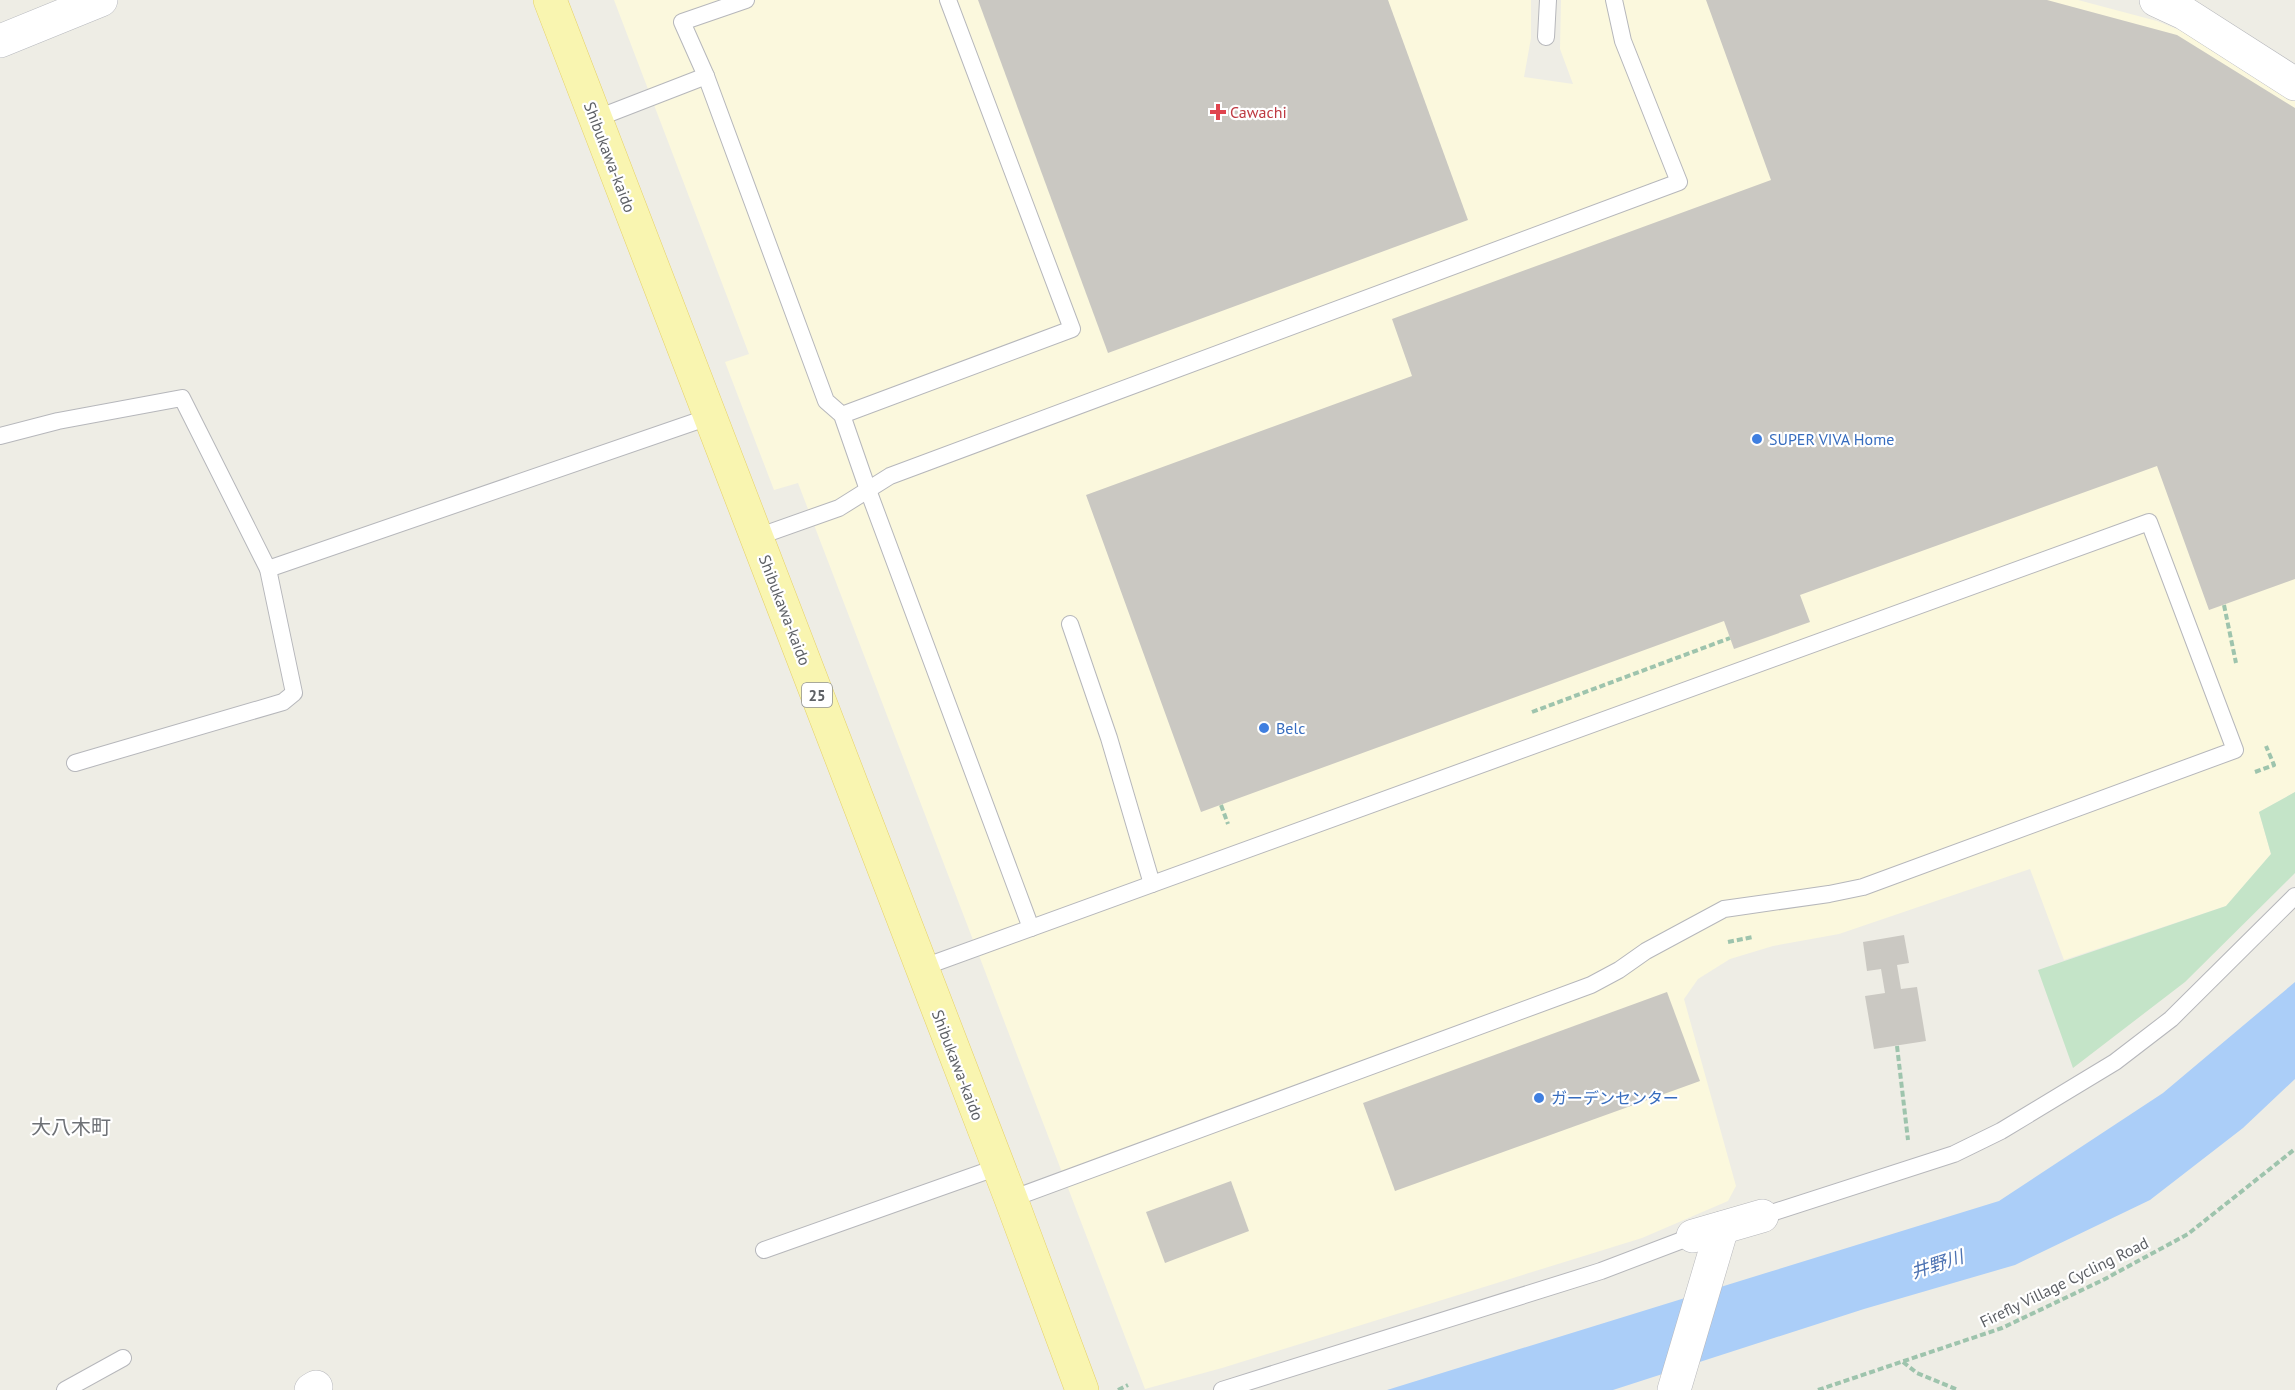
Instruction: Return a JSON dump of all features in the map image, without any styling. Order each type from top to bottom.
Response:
[{"type":"main road","name":"Shibukawa-kaido","points":[[550,0],[1011,1199],[1082,1390]]},
{"type":"street","points":[[0,41],[101,0]]},
{"type":"street","points":[[2156,0],[2184,13],[2295,84]]},
{"type":"street","points":[[1674,1390],[1711,1236],[1762,1216]]},
{"type":"lane","points":[[746,0],[682,22],[706,76],[826,401],[842,415],[1031,928]]},
{"type":"lane","points":[[842,415],[1072,329],[948,0]]},
{"type":"lane","points":[[1546,37],[1548,0]]},
{"type":"lane","points":[[757,537],[839,508],[890,476],[1679,182],[1623,42],[1614,0]]},
{"type":"lane","points":[[595,119],[706,76]]},
{"type":"lane","points":[[0,436],[58,421],[182,398],[268,569],[294,693],[283,702],[75,764]]},
{"type":"lane","points":[[268,569],[709,417]]},
{"type":"lane","points":[[921,968],[2149,522],[2235,750],[1863,887],[1724,909],[1674,935],[1592,985],[1011,1199]]},
{"type":"lane","points":[[1070,624],[1108,738],[1152,884]]},
{"type":"lane","points":[[1762,1216],[1954,1154],[2001,1131],[2115,1062],[2170,1019],[2295,896]]},
{"type":"lane","points":[[764,1250],[998,1167]]},
{"type":"lane","points":[[1222,1390],[1711,1236]]},
{"type":"lane","points":[[65,1390],[123,1358]]},
{"type":"path","points":[[2224,605],[2237,667]]},
{"type":"path","points":[[2251,773],[2274,765],[2265,743]]},
{"type":"path","points":[[1221,805],[1228,824]]},
{"type":"path","points":[[1720,945],[1762,936]]},
{"type":"path","points":[[1897,1046],[1910,1155],[1915,1166]]},
{"type":"path","name":"Firefly Village Cycling Road","points":[[1818,1390],[2002,1328],[2103,1280],[2188,1234],[2295,1149]]},
{"type":"path","points":[[1903,1362],[1917,1373],[1958,1390]]},
{"type":"path","points":[[1117,1390],[1128,1385]]},
{"type":"shaded area","points":[[614,0],[1531,0],[1531,38],[1524,77],[1573,84],[1560,49],[1561,0],[2078,0],[2157,21],[2189,34],[2295,100],[2295,792],[2259,812],[2271,854],[2226,906],[2064,960],[2030,869],[1839,934],[1773,946],[1730,959],[1698,979],[1684,999],[1736,1186],[1728,1201],[1642,1238],[1222,1368],[1145,1389],[798,483],[774,490],[725,362],[749,354]]},
{"type":"green space","points":[[2295,792],[2295,873],[2185,982],[2073,1068],[2038,970],[2226,906],[2271,854],[2259,812]]},
{"type":"water","name":"井野川","points":[[2295,982],[2295,1079],[2243,1128],[2150,1200],[2015,1265],[1864,1309],[1613,1390],[1387,1390],[1999,1201],[2163,1093]]},
{"type":"building","points":[[978,0],[1388,0],[1468,220],[1108,353]]},
{"type":"building","points":[[1706,0],[2047,0],[2177,35],[2295,108],[2295,579],[2209,610],[2157,466],[1800,595],[1810,622],[1734,649],[1724,621],[1201,812],[1086,495],[1412,376],[1392,319],[1771,180]]},
{"type":"building","points":[[1904,935],[1909,963],[1897,965],[1901,989],[1917,987],[1926,1041],[1874,1049],[1865,996],[1885,993],[1881,969],[1867,971],[1863,942]]},
{"type":"building","points":[[1667,992],[1700,1081],[1395,1191],[1363,1103]]},
{"type":"building","points":[[1231,1181],[1249,1231],[1165,1263],[1146,1212]]},
{"type":"place","name":"Cawachi","points":[[1218,112]]},
{"type":"place","name":"SUPER VIVA Home","points":[[1757,439]]},
{"type":"place","name":"Belc","points":[[1264,728]]},
{"type":"place","name":"ガーデンセンター","points":[[1539,1098]]},
{"type":"district","name":"大八木町","points":[[71,1127]]}]
